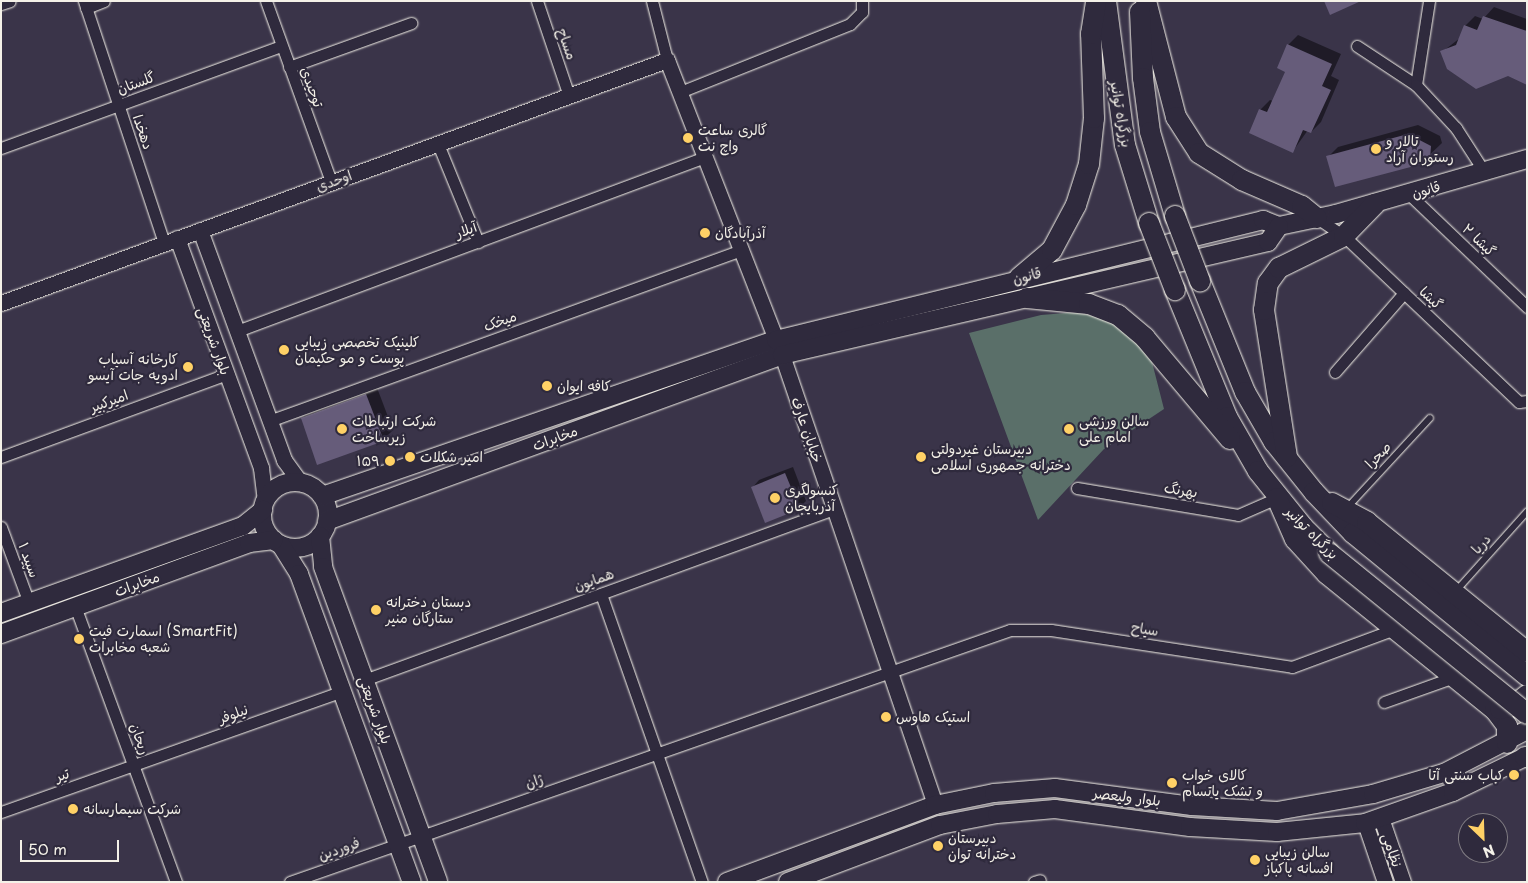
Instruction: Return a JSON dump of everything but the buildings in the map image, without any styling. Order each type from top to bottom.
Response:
[{"type":"highway","points":[[1019,278],[1052,250],[1076,204],[1089,164],[1094,118],[1091,34],[1096,1]]},
{"type":"highway","name":"بزرگراه توانیر","points":[[1106,1],[1125,145],[1149,223],[1228,417],[1258,471],[1277,498],[1330,553],[1527,714]]},
{"type":"highway","name":"بزرگراه توانیر","points":[[1139,1],[1143,78],[1150,132],[1175,216],[1246,392],[1288,459],[1314,492],[1353,533],[1527,676]]},
{"type":"highway","points":[[1146,1],[1176,117],[1199,153],[1242,180],[1302,206],[1317,218]]},
{"type":"highway","points":[[1288,459],[1264,310],[1268,283],[1279,268],[1344,236],[1375,204]]},
{"type":"highway","points":[[1027,298],[1089,304],[1118,315],[1145,338],[1258,471]]},
{"type":"highway","points":[[1314,492],[1367,522],[1527,652]]},
{"type":"highway","points":[[1277,498],[1295,538],[1327,574],[1496,710],[1507,726],[1507,743]]},
{"type":"highway","points":[[1496,710],[1513,706],[1527,695]]},
{"type":"main road","name":"قانون","points":[[779,348],[1019,278],[1263,220],[1279,226],[1317,218],[1410,195],[1527,159]]},
{"type":"main road","name":"قانون","points":[[779,348],[1027,298],[1268,242],[1279,226]]},
{"type":"main road","name":"مخابرات","points":[[322,496],[779,348]]},
{"type":"main road","name":"مخابرات","points":[[324,529],[779,348]]},
{"type":"main road","points":[[301,483],[322,496],[324,529],[306,546],[277,543],[264,526],[264,506],[284,484],[301,483]]},
{"type":"main road","name":"مخابرات","points":[[1,614],[243,526],[264,506]]},
{"type":"main road","name":"بلوار شریعتى","points":[[324,529],[323,567],[438,882]]},
{"type":"main road","name":"مخابرات","points":[[1,634],[249,543],[277,543]]},
{"type":"main road","name":"بلوار شریعتى","points":[[277,543],[299,574],[412,882]]},
{"type":"main road","name":"بلوار ولیعصر","points":[[727,882],[934,805],[994,793],[1055,788],[1234,809],[1276,811],[1374,794],[1444,773],[1507,743],[1527,730]]},
{"type":"main road","name":"بلوار ولیعصر","points":[[788,882],[826,875],[940,825],[997,814],[1055,809],[1277,832],[1373,820],[1453,792],[1526,757]]},
{"type":"main road","points":[[1234,809],[1235,829]]},
{"type":"street","points":[[1,4],[10,1]]},
{"type":"street","points":[[85,4],[104,1]]},
{"type":"street","name":"توحیدی","points":[[266,1],[331,182]]},
{"type":"street","name":"مساح","points":[[537,1],[569,96]]},
{"type":"street","points":[[652,1],[667,60]]},
{"type":"street","points":[[680,92],[850,24],[862,12],[862,1]]},
{"type":"street","points":[[1416,85],[1429,1]]},
{"type":"street","name":"دهخدا","points":[[85,4],[118,106],[171,241]]},
{"type":"street","points":[[289,67],[411,23]]},
{"type":"street","name":"گلستان","points":[[1,148],[281,46]]},
{"type":"street","points":[[1357,46],[1416,85],[1456,128],[1485,173]]},
{"type":"street","name":"اوحدی","points":[[1,302],[667,60]]},
{"type":"street","name":"خیابان عارف","points":[[667,60],[779,348],[934,805]]},
{"type":"street","points":[[438,144],[478,242]]},
{"type":"street","name":"آیلار","points":[[237,331],[705,157]]},
{"type":"street","name":"گیشا ۲","points":[[1410,195],[1527,307]]},
{"type":"street","name":"گیشا","points":[[1317,218],[1344,236],[1524,402]]},
{"type":"street","name":"بلوار شریعتى","points":[[200,230],[284,460],[301,483]]},
{"type":"street","name":"بلوار شریعتى","points":[[171,241],[226,374],[261,468],[264,506]]},
{"type":"street","name":"میخک","points":[[270,421],[741,250]]},
{"type":"street","points":[[1335,372],[1404,293]]},
{"type":"street","name":"امیرکبیر","points":[[1,456],[226,374]]},
{"type":"street","name":"بهرنگ","points":[[1077,488],[1238,515],[1277,498]]},
{"type":"street","name":"همایون","points":[[364,680],[834,509]]},
{"type":"street","name":"سپید ۱","points":[[1,527],[29,603]]},
{"type":"street","points":[[601,594],[702,882]]},
{"type":"street","name":"ریحان","points":[[75,606],[176,882]]},
{"type":"street","name":"سیاح","points":[[890,674],[1010,630],[1051,630],[1292,667],[1395,629]]},
{"type":"street","name":"ژان","points":[[398,844],[890,674]]},
{"type":"street","points":[[1384,702],[1454,676]]},
{"type":"street","name":"نیلوفر","points":[[134,766],[342,691]]},
{"type":"street","name":"تیر","points":[[1,812],[134,766]]},
{"type":"street","name":"نظامی","points":[[1373,820],[1385,882]]},
{"type":"street","name":"نظامی","points":[[1373,820],[1403,882]]},
{"type":"street","name":"فروردین","points":[[290,882],[398,844]]},
{"type":"lane","name":"صحرا","points":[[1345,510],[1430,418]]},
{"type":"lane","name":"دریا","points":[[1454,593],[1527,512]]},
{"type":"green space","name":"سالن ورزشی امام علی","points":[[1078,312],[1110,321],[1133,338],[1152,362],[1164,409],[1104,449],[1038,520],[969,333],[1041,315]]},
{"type":"place","name":"گالری ساعت واچ نت","points":[[688,138]]},
{"type":"place","name":"تالار و رستوران آراد","points":[[1376,149]]},
{"type":"place","name":"آذرآبادگان","points":[[705,233]]},
{"type":"place","name":"کلینیک تخصصی زیبایی پوست و مو حکیمان","points":[[284,350]]},
{"type":"place","name":"کارخانه آسیاب ادویه جات آیسو","points":[[188,367]]},
{"type":"place","name":"کافه ایوان","points":[[547,386]]},
{"type":"place","name":"شرکت ارتباطات زیرساخت","points":[[342,429]]},
{"type":"place","name":"سالن ورزشی امام علی","points":[[1069,429]]},
{"type":"place","name":"امیر شکلات","points":[[410,457]]},
{"type":"place","name":"دبیرستان غیردولتی دخترانه جمهوری اسلامی","points":[[921,457]]},
{"type":"place","name":"۱۵۹","points":[[390,461]]},
{"type":"place","name":"کنسولگری آذربایجان","points":[[775,498]]},
{"type":"place","name":"دبستان دخترانه ستارگان منیر","points":[[376,610]]},
{"type":"place","name":"اسمارت فیت (SmartFit) شعبه مخابرات","points":[[79,639]]},
{"type":"place","name":"استیک هاوس","points":[[886,717]]},
{"type":"place","name":"کباب سنتی آتا","points":[[1514,775]]},
{"type":"place","name":"کالای خواب و تشک یاتسام","points":[[1172,783]]},
{"type":"place","name":"شرکت سیمارسانه","points":[[73,809]]},
{"type":"place","name":"دبیرستان دخترانه توان","points":[[938,846]]},
{"type":"place","name":"سالن زیبایی افسانه پاکباز","points":[[1255,860]]}]
